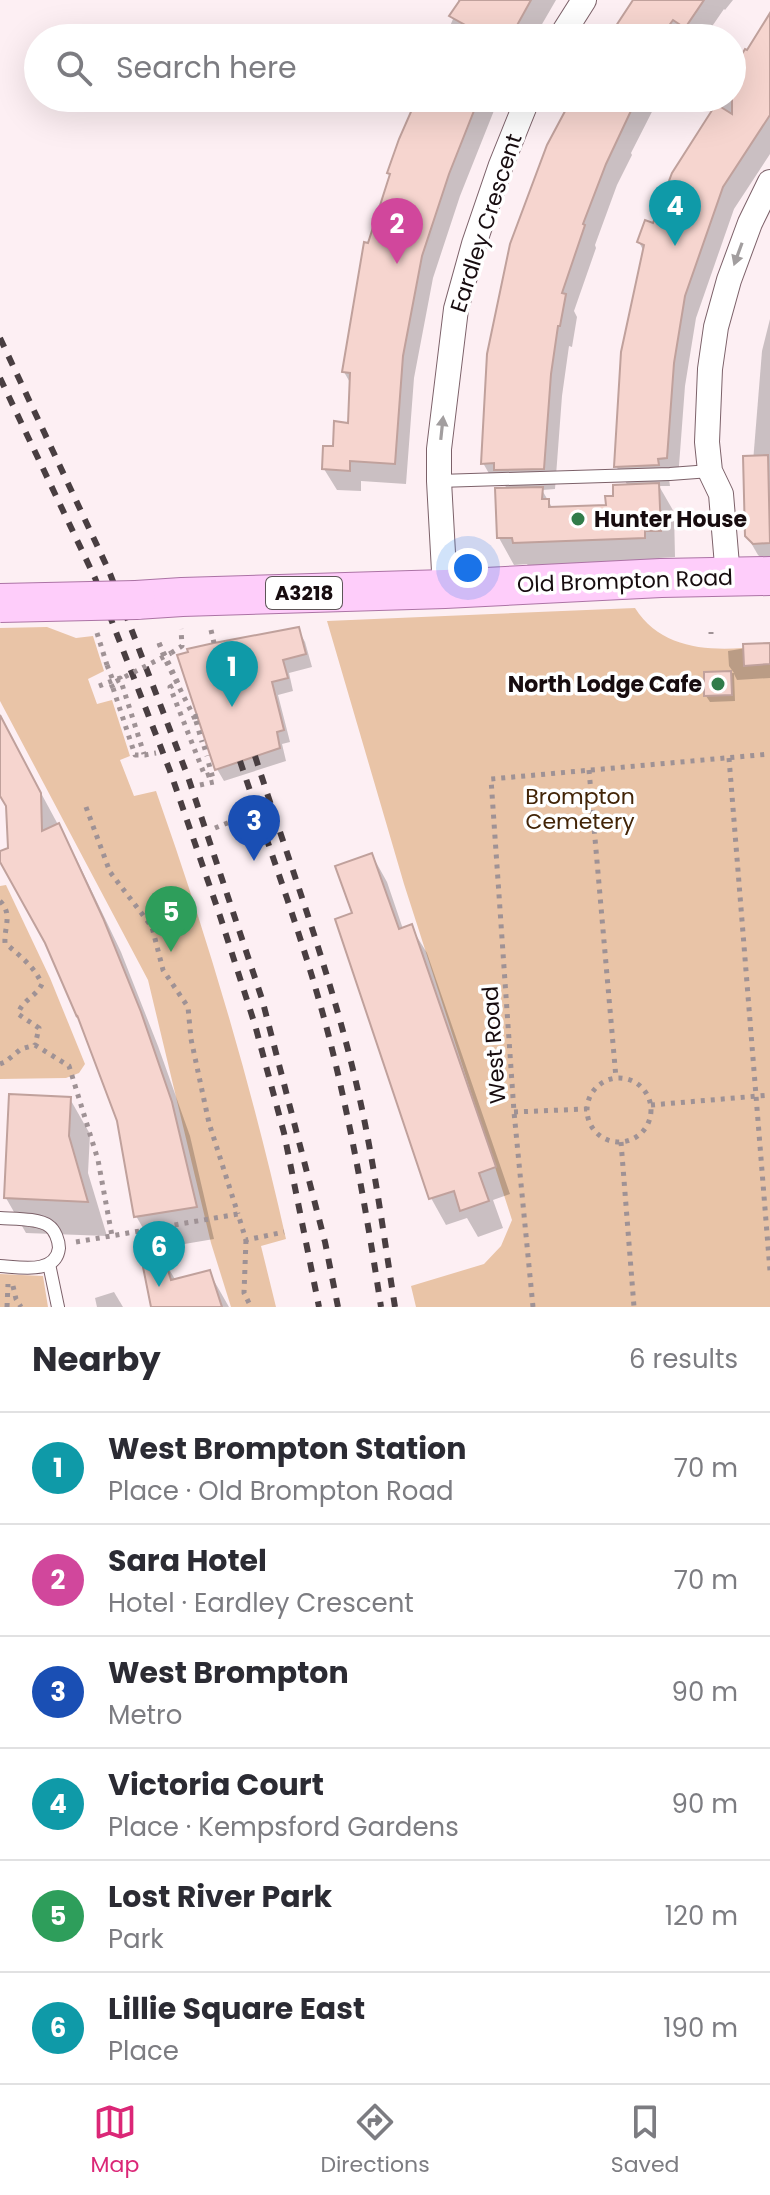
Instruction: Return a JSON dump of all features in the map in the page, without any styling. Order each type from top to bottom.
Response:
[{"type":"main road","name":"Old Brompton Road","points":[[0,603],[770,576]]},
{"type":"street","points":[[569,24],[584,0]]},
{"type":"street","name":"Eardley Crescent","points":[[445,589],[439,449],[456,309],[501,165],[522,112]]},
{"type":"street","points":[[728,577],[721,494],[710,471],[707,442],[710,369],[716,327],[729,280],[744,237],[770,182]]},
{"type":"lane","points":[[439,481],[710,471]]},
{"type":"lane","points":[[0,1218],[49,1225],[59,1245],[57,1256],[49,1264],[36,1268],[0,1266]]},
{"type":"lane","points":[[49,1264],[58,1307]]},
{"type":"path","points":[[144,754],[120,678],[99,686],[112,683],[164,657],[182,646],[181,629]]},
{"type":"path","points":[[211,630],[214,643]]},
{"type":"path","points":[[97,635],[135,755],[156,753]]},
{"type":"path","points":[[200,785],[214,782],[196,716],[159,643],[178,683],[170,687],[205,776],[211,774]]},
{"type":"path","points":[[616,1078],[589,770],[770,754]]},
{"type":"path","points":[[729,758],[770,1271]]},
{"type":"path","name":"West Road","points":[[533,1307],[514,1112],[491,779],[589,770]]},
{"type":"path","points":[[86,807],[110,872],[152,927],[163,970],[188,1007],[191,1039],[209,1123],[246,1240],[244,1293],[251,1307]]},
{"type":"path","points":[[215,828],[252,813]]},
{"type":"path","points":[[0,901],[7,908],[8,916],[5,943],[29,963],[42,984],[39,992],[20,1006],[18,1014],[39,1028],[35,1045]]},
{"type":"path","points":[[0,1064],[21,1049],[35,1045],[69,1066],[98,1160],[112,1236]]},
{"type":"path","points":[[616,1078],[625,1078],[642,1087],[651,1105],[651,1115],[641,1133],[621,1142],[611,1141],[593,1129],[587,1109],[588,1100],[599,1085],[616,1078]]},
{"type":"path","points":[[651,1105],[770,1095]]},
{"type":"path","points":[[514,1112],[587,1109]]},
{"type":"path","points":[[621,1142],[634,1307]]},
{"type":"path","points":[[59,1245],[238,1214]]},
{"type":"path","points":[[246,1240],[284,1232]]},
{"type":"green space","name":"Brompton Cemetery","points":[[635,608],[656,631],[697,647],[728,649],[743,648],[743,644],[770,643],[770,1307],[416,1307],[411,1286],[484,1264],[501,1246],[512,1220],[404,884],[327,621]]},
{"type":"green space","points":[[47,627],[76,638],[93,636],[104,671],[88,679],[97,704],[112,700],[130,756],[120,760],[134,796],[156,791],[175,846],[244,1069],[286,1239],[261,1246],[276,1307],[231,1307],[211,1243],[148,980],[0,701],[0,628]]},
{"type":"green space","points":[[6,885],[50,978],[85,1064],[79,1073],[66,1078],[0,1079],[0,886]]},
{"type":"green space","points":[[0,1274],[43,1276],[48,1307],[0,1307]]},
{"type":"building","points":[[460,0],[531,0],[518,24],[463,24],[449,16]]},
{"type":"building","points":[[633,0],[704,0],[688,24],[673,20],[670,24],[617,24]]},
{"type":"building","points":[[770,13],[770,115],[723,187],[685,296],[674,363],[667,458],[658,459],[659,465],[614,467],[621,352],[644,245],[637,242],[645,220],[653,223],[672,173],[711,112],[746,112],[747,50]]},
{"type":"building","points":[[411,112],[473,112],[422,256],[403,356],[395,464],[350,461],[350,471],[322,469],[323,446],[333,446],[334,421],[348,423],[350,373],[342,372],[364,242],[368,243],[399,139]]},
{"type":"building","points":[[565,112],[630,112],[583,224],[562,293],[566,294],[551,374],[544,469],[494,470],[494,463],[481,464],[487,354],[510,244],[547,145]]},
{"type":"building","points":[[768,455],[770,543],[753,544],[745,536],[743,456]]},
{"type":"building","name":"Hunter House","points":[[659,483],[661,531],[645,531],[645,538],[513,543],[512,538],[497,538],[495,488],[543,487],[542,499],[549,499],[549,507],[606,505],[605,496],[613,496],[613,485]]},
{"type":"building","points":[[299,627],[306,654],[283,660],[288,678],[272,682],[284,730],[277,732],[280,748],[215,770],[177,655],[188,652],[187,649]]},
{"type":"building","points":[[770,643],[770,664],[744,666],[743,644]]},
{"type":"building","name":"North Lodge Cafe","points":[[731,671],[732,695],[704,696],[704,672]]},
{"type":"building","points":[[0,715],[41,793],[42,831],[59,823],[103,918],[141,1012],[172,1102],[197,1207],[134,1217],[117,1121],[77,1015],[45,943],[0,862],[0,851],[8,848],[6,806],[0,796]]},
{"type":"building","points":[[372,853],[399,929],[412,924],[496,1167],[479,1173],[489,1201],[460,1211],[454,1191],[429,1199],[335,919],[352,913],[335,866]]},
{"type":"building","points":[[9,1094],[71,1097],[69,1136],[88,1202],[4,1198]]},
{"type":"building","points":[[164,1257],[171,1280],[210,1270],[222,1307],[151,1307],[142,1262]]},
{"type":"railway","points":[[0,338],[109,571],[188,777],[262,999],[325,1242],[338,1307]]},
{"type":"railway","points":[[0,378],[95,578],[170,771],[220,916],[255,1025],[284,1133],[319,1307]]},
{"type":"railway","points":[[255,756],[345,1037],[372,1163],[395,1307]]},
{"type":"railway","points":[[240,761],[298,930],[328,1033],[358,1169],[381,1307]]},
{"type":"place","name":"Victoria Court","points":[[675,246]]},
{"type":"place","name":"Sara Hotel","points":[[397,264]]},
{"type":"place","name":"Hunter House","points":[[578,519]]},
{"type":"place","name":"North Lodge Cafe","points":[[718,684]]},
{"type":"place","name":"West Brompton Station","points":[[232,707]]},
{"type":"place","name":"West Brompton","points":[[254,861]]},
{"type":"place","name":"Lost River Park","points":[[171,952]]},
{"type":"place","name":"Lillie Square East","points":[[159,1287]]}]
